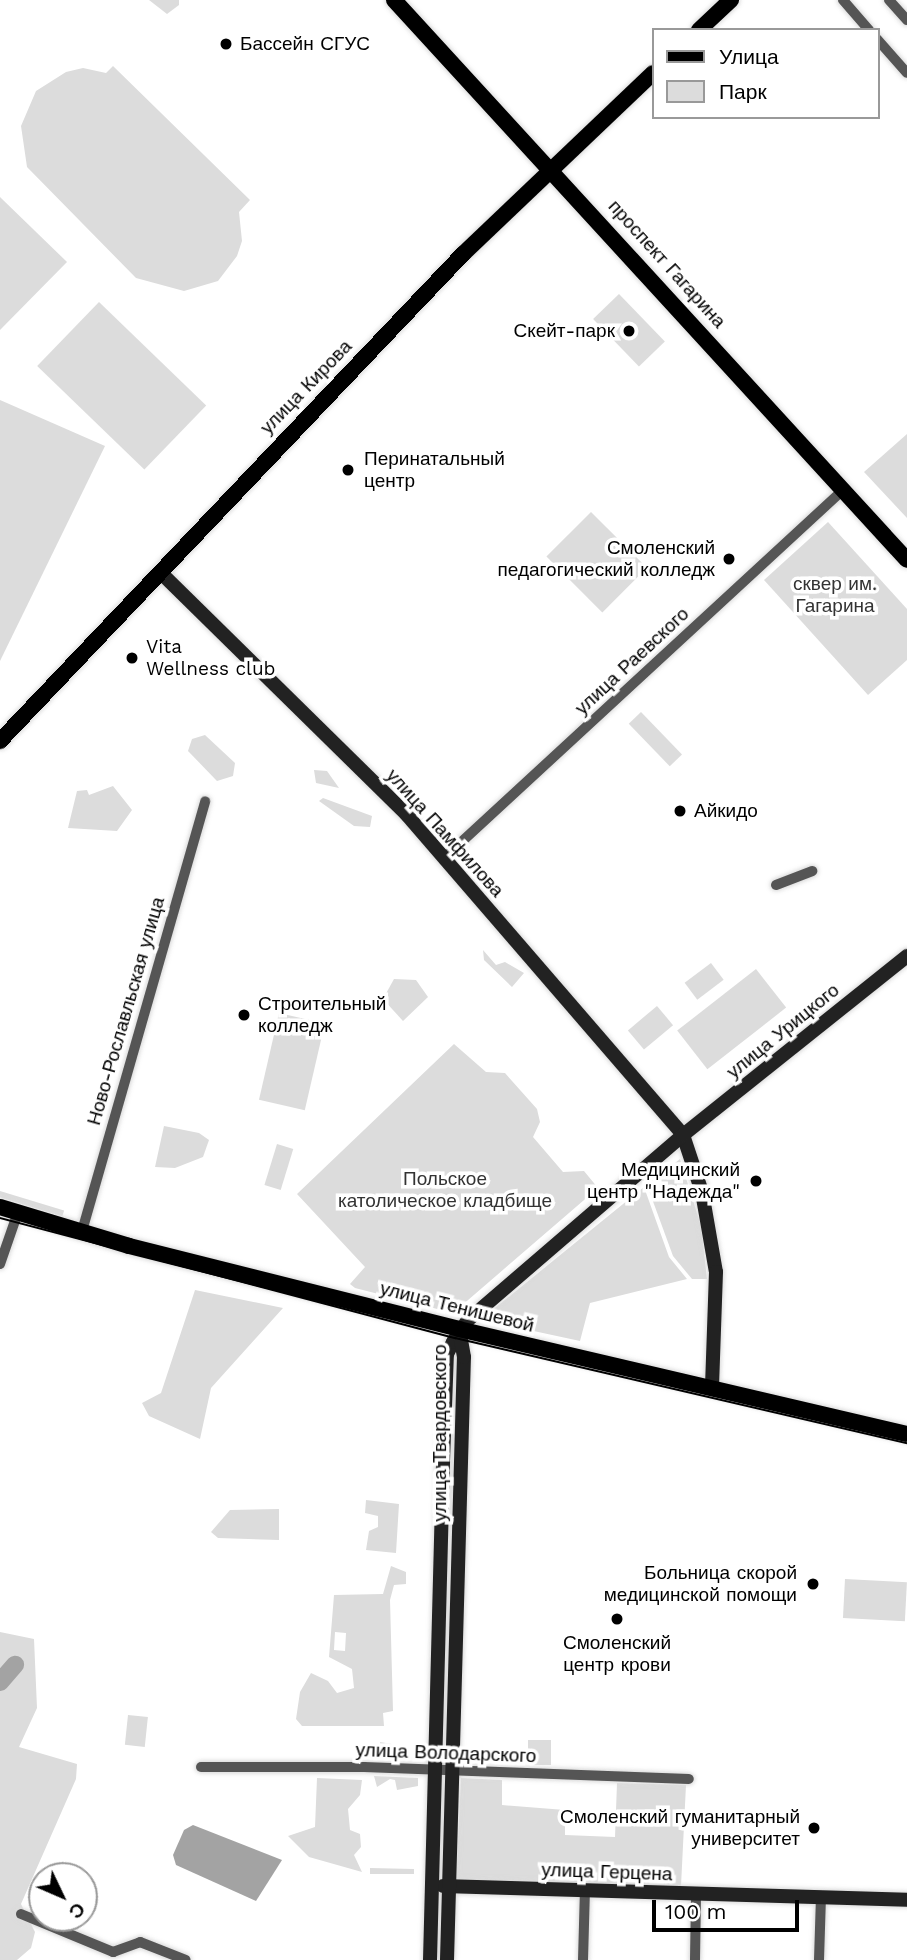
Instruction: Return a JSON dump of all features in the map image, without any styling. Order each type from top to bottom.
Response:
[{"type":"main road","name":"проспект Гагарина","points":[[394,0],[552,169],[907,559]]},
{"type":"main road","points":[[701,28],[731,0]]},
{"type":"main road","name":"улица Кирова","points":[[0,741],[463,254],[652,74]]},
{"type":"main road","name":"улица Тенишевой","points":[[0,1207],[82,1231],[459,1329],[907,1434]]},
{"type":"street","points":[[843,0],[867,28]]},
{"type":"street","points":[[890,0],[907,20]]},
{"type":"street","points":[[879,41],[907,73]]},
{"type":"street","name":"улица Раевского","points":[[444,858],[843,490]]},
{"type":"street","name":"улица Памфилова","points":[[162,573],[407,815],[683,1135]]},
{"type":"street","name":"Ново-Рославльская улица","points":[[82,1231],[205,801]]},
{"type":"street","points":[[776,885],[812,871]]},
{"type":"street","name":"улица Урицкого","points":[[459,1329],[683,1135],[907,956]]},
{"type":"street","points":[[683,1135],[702,1192],[716,1272],[712,1388]]},
{"type":"street","points":[[0,1264],[18,1212]]},
{"type":"street","name":"улица Твардовского","points":[[430,1960],[447,1354],[459,1329]]},
{"type":"street","name":"улица Твардовского","points":[[447,1960],[464,1357],[459,1329]]},
{"type":"street","points":[[439,1581],[458,1583]]},
{"type":"street","name":"улица Володарского","points":[[201,1766],[434,1769],[689,1779]]},
{"type":"street","name":"улица Герцена","points":[[432,1885],[907,1900]]},
{"type":"street","points":[[583,1960],[585,1889]]},
{"type":"street","points":[[695,1960],[696,1894]]},
{"type":"street","points":[[818,1960],[821,1897]]},
{"type":"street","points":[[21,1914],[113,1952],[140,1942],[186,1960]]},
{"type":"green space","points":[[149,0],[179,0],[179,5],[167,14]]},
{"type":"green space","points":[[113,66],[250,200],[239,212],[242,241],[237,256],[218,281],[184,291],[136,278],[27,167],[21,126],[36,91],[66,72],[83,68],[106,73]]},
{"type":"green space","points":[[0,197],[67,262],[0,330]]},
{"type":"green space","name":"Скейт-парк","points":[[619,294],[665,341],[639,366],[593,319]]},
{"type":"green space","points":[[99,302],[206,406],[144,470],[37,366]]},
{"type":"green space","points":[[0,400],[105,446],[0,661]]},
{"type":"green space","points":[[907,434],[907,518],[864,472]]},
{"type":"green space","points":[[591,512],[647,568],[602,612],[546,557]]},
{"type":"green space","name":"сквер им. Гагарина","points":[[828,522],[907,609],[907,660],[868,695],[764,580]]},
{"type":"green space","points":[[641,712],[682,754],[670,766],[629,724]]},
{"type":"green space","points":[[205,735],[235,763],[233,776],[217,781],[188,751],[192,739]]},
{"type":"green space","points":[[314,770],[327,771],[339,788],[316,783]]},
{"type":"green space","points":[[113,786],[132,810],[117,831],[68,828],[77,791],[87,790],[89,795]]},
{"type":"green space","points":[[323,798],[372,816],[370,827],[354,826],[319,801]]},
{"type":"green space","points":[[483,950],[496,965],[505,962],[524,973],[512,987],[484,960]]},
{"type":"green space","points":[[711,963],[724,980],[697,1000],[685,983]]},
{"type":"green space","points":[[756,969],[786,1008],[707,1069],[677,1031]]},
{"type":"green space","points":[[394,979],[416,980],[428,997],[403,1021],[383,999]]},
{"type":"green space","points":[[657,1006],[673,1025],[644,1050],[628,1030]]},
{"type":"green space","points":[[279,1013],[325,1024],[305,1110],[259,1100]]},
{"type":"green space","name":"Польское католическое кладбище","points":[[454,1044],[486,1072],[505,1073],[537,1109],[540,1122],[533,1137],[563,1172],[584,1171],[598,1188],[453,1313],[355,1288],[350,1284],[365,1267],[297,1194]]},
{"type":"green space","points":[[164,1126],[199,1133],[209,1140],[203,1157],[175,1168],[155,1167]]},
{"type":"green space","points":[[277,1144],[293,1149],[281,1190],[264,1185]]},
{"type":"green space","points":[[680,1159],[701,1226],[707,1279],[692,1279],[673,1256],[647,1185]]},
{"type":"green space","points":[[644,1187],[669,1257],[687,1279],[590,1303],[580,1341],[487,1321],[490,1312]]},
{"type":"green space","points":[[0,1191],[64,1211],[62,1216],[0,1197]]},
{"type":"green space","points":[[195,1290],[283,1308],[211,1388],[200,1439],[149,1416],[142,1403],[161,1393]]},
{"type":"green space","points":[[366,1500],[399,1504],[396,1553],[366,1550],[369,1531],[378,1527],[378,1516],[365,1513]]},
{"type":"green space","points":[[279,1509],[279,1540],[218,1538],[211,1532],[230,1510]]},
{"type":"green space","points":[[391,1566],[406,1572],[406,1584],[394,1585],[390,1600],[393,1711],[383,1713],[384,1726],[302,1726],[296,1719],[300,1692],[311,1673],[328,1681],[337,1693],[354,1688],[352,1669],[329,1657],[334,1595],[383,1594]],"holes":[[[335,1632],[346,1633],[345,1651],[334,1650]]]},
{"type":"green space","points":[[845,1579],[907,1582],[905,1621],[843,1618]]},
{"type":"green space","points":[[0,1632],[34,1639],[37,1708],[19,1747],[77,1764],[76,1779],[39,1862],[28,1862],[28,1888],[21,1904],[28,1918],[28,1932],[35,1932],[31,1948],[17,1960],[0,1960]]},
{"type":"green space","points":[[128,1715],[148,1717],[145,1747],[125,1745]]},
{"type":"green space","points":[[528,1740],[551,1740],[551,1765],[528,1765]]},
{"type":"green space","points":[[380,1742],[392,1744],[397,1760],[381,1760]]},
{"type":"green space","points":[[374,1776],[418,1778],[418,1786],[397,1790],[395,1780],[390,1779],[377,1787]]},
{"type":"green space","points":[[317,1778],[362,1780],[360,1795],[348,1809],[350,1830],[360,1834],[361,1847],[354,1855],[362,1872],[309,1857],[288,1836],[315,1827]]},
{"type":"green space","points":[[461,1778],[502,1780],[502,1805],[565,1810],[565,1835],[615,1837],[617,1783],[686,1785],[681,1886],[456,1884]]},
{"type":"green space","points":[[370,1868],[414,1869],[414,1874],[370,1874]]},
{"type":"shaded area","points":[[193,1825],[282,1860],[256,1901],[176,1865],[173,1855],[184,1830]]},
{"type":"waterway","points":[[0,1682],[15,1665]]},
{"type":"tram line","points":[[0,1218],[455,1338],[907,1443]]},
{"type":"place","name":"Бассейн СГУС","points":[[226,44]]},
{"type":"place","name":"Скейт-парк","points":[[629,331]]},
{"type":"place","name":"Перинатальный центр","points":[[348,470]]},
{"type":"place","name":"Смоленский педагогический колледж","points":[[729,559]]},
{"type":"place","name":"Vita Wellness club","points":[[132,658]]},
{"type":"place","name":"Айкидо","points":[[680,811]]},
{"type":"place","name":"Строительный колледж","points":[[244,1015]]},
{"type":"place","name":"Медицинский центр \"Надежда\"","points":[[756,1181]]},
{"type":"place","name":"Больница скорой медицинской помощи","points":[[813,1584]]},
{"type":"place","name":"Смоленский центр крови","points":[[617,1619]]},
{"type":"place","name":"Смоленский гуманитарный университет","points":[[814,1828]]}]
